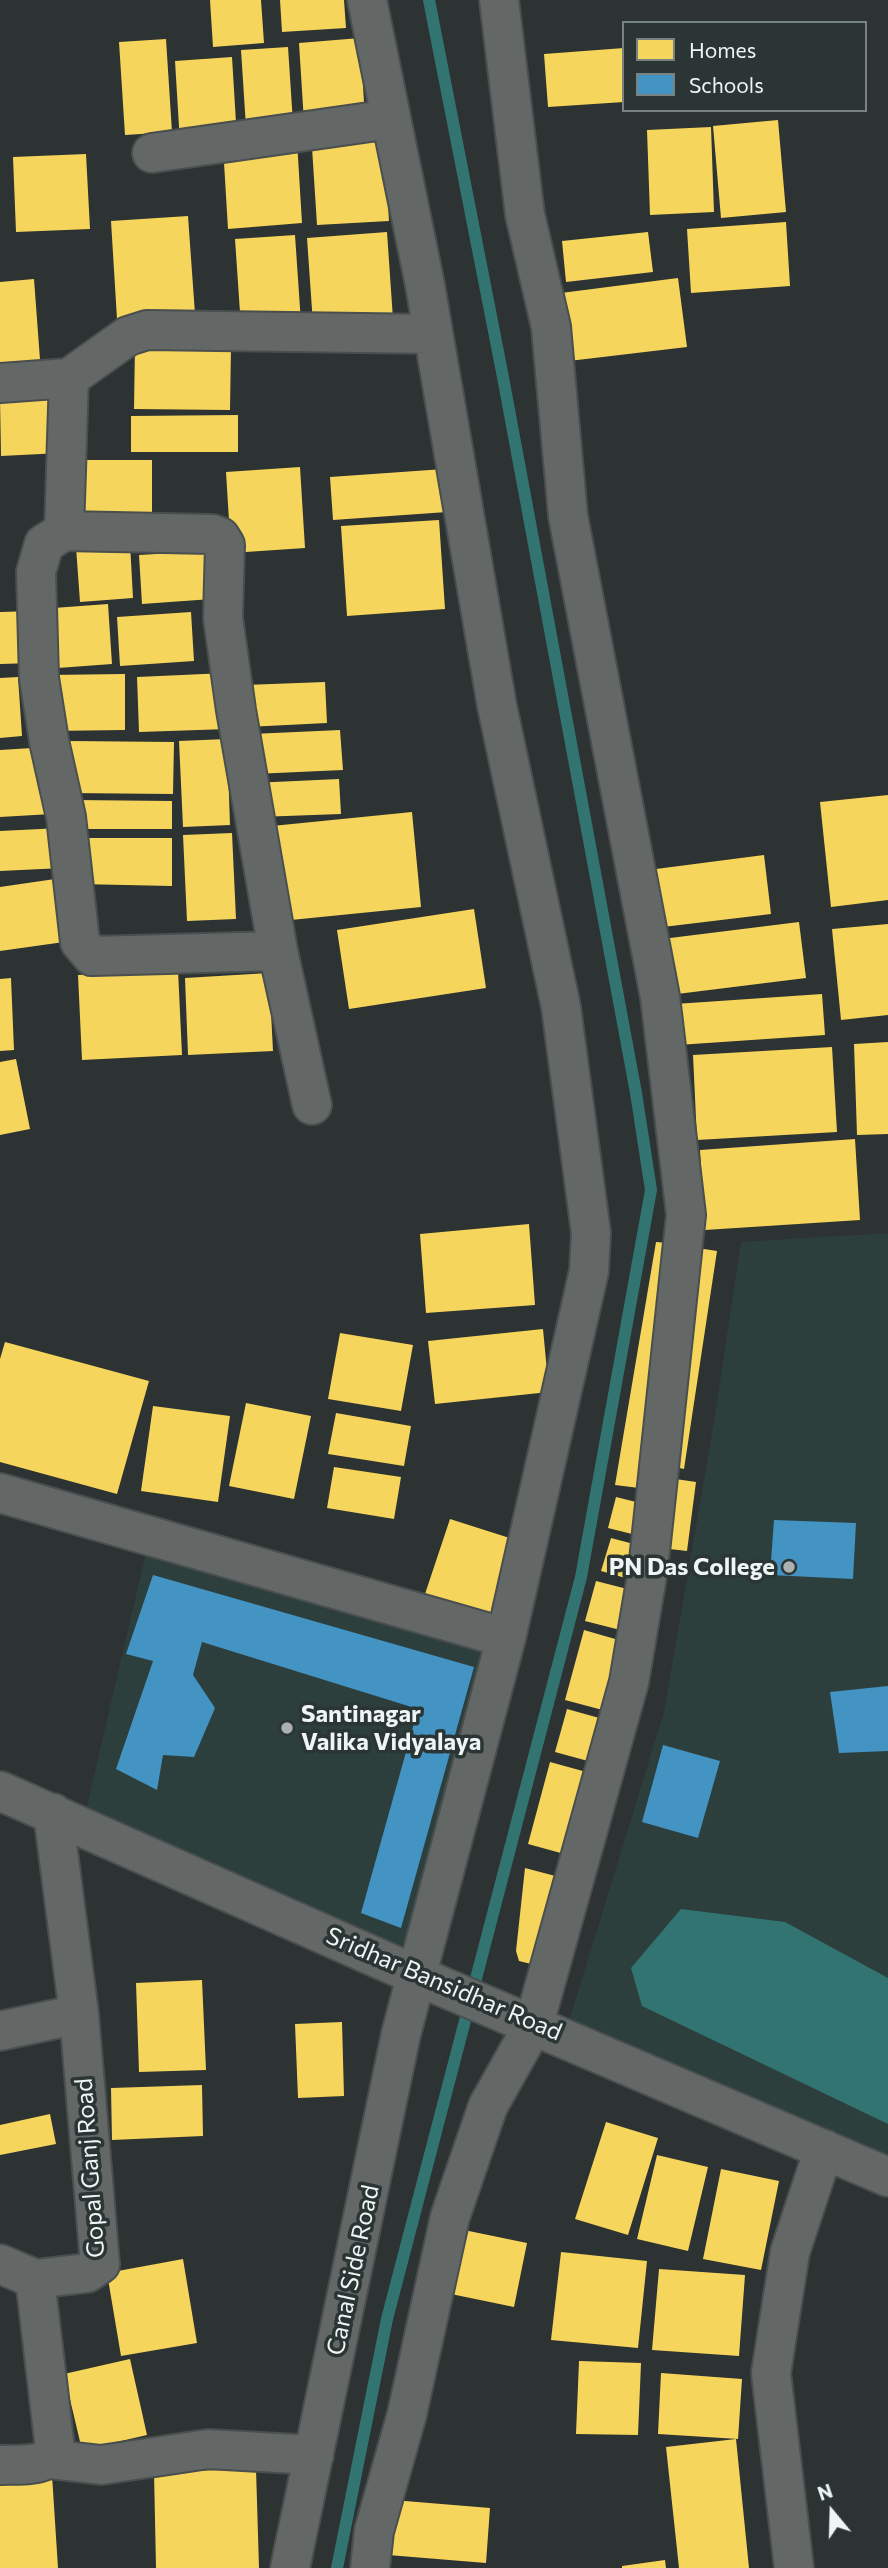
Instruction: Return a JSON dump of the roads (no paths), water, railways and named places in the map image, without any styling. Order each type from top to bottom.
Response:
[{"type":"street","name":"Canal Side Road","points":[[290,2568],[314,2455],[429,1979],[589,1271],[591,1233],[561,1007],[498,706],[433,334],[367,0]]},
{"type":"street","points":[[370,2568],[374,2531],[407,2414],[450,2217],[488,2106],[534,2024],[629,1682],[649,1570],[686,1215],[660,997],[568,516],[551,327],[524,215],[499,0]]},
{"type":"street","points":[[152,153],[391,119]]},
{"type":"street","points":[[0,383],[69,378],[128,336],[147,330],[433,334]]},
{"type":"street","points":[[64,531],[69,378]]},
{"type":"street","points":[[278,951],[92,956],[80,942],[66,817],[49,741],[39,678],[36,572],[44,544],[64,531],[212,534],[220,537],[225,545],[223,618],[278,951],[312,1105]]},
{"type":"street","points":[[0,1493],[506,1638]]},
{"type":"street","name":"Sridhar Bansidhar Road","points":[[0,1791],[888,2177]]},
{"type":"street","name":"Gopal Ganj Road","points":[[35,2278],[87,2273],[100,2264],[79,2014],[52,1813]]},
{"type":"street","points":[[0,2031],[79,2014]]},
{"type":"street","points":[[794,2568],[771,2372],[790,2252],[824,2150]]},
{"type":"street","points":[[0,2264],[35,2278],[56,2441],[54,2455],[49,2459]]},
{"type":"street","points":[[0,2465],[49,2459],[101,2465],[208,2449],[314,2455]]},
{"type":"water","points":[[681,1909],[785,1922],[888,1978],[888,2124],[642,2006],[631,1968]]},
{"type":"waterway","points":[[337,2568],[387,2319],[581,1577],[651,1190],[636,1093],[502,372],[429,0]]},
{"type":"place","name":"PN Das College","points":[[789,1567]]},
{"type":"place","name":"Santinagar Valika Vidyalaya","points":[[287,1728]]}]
